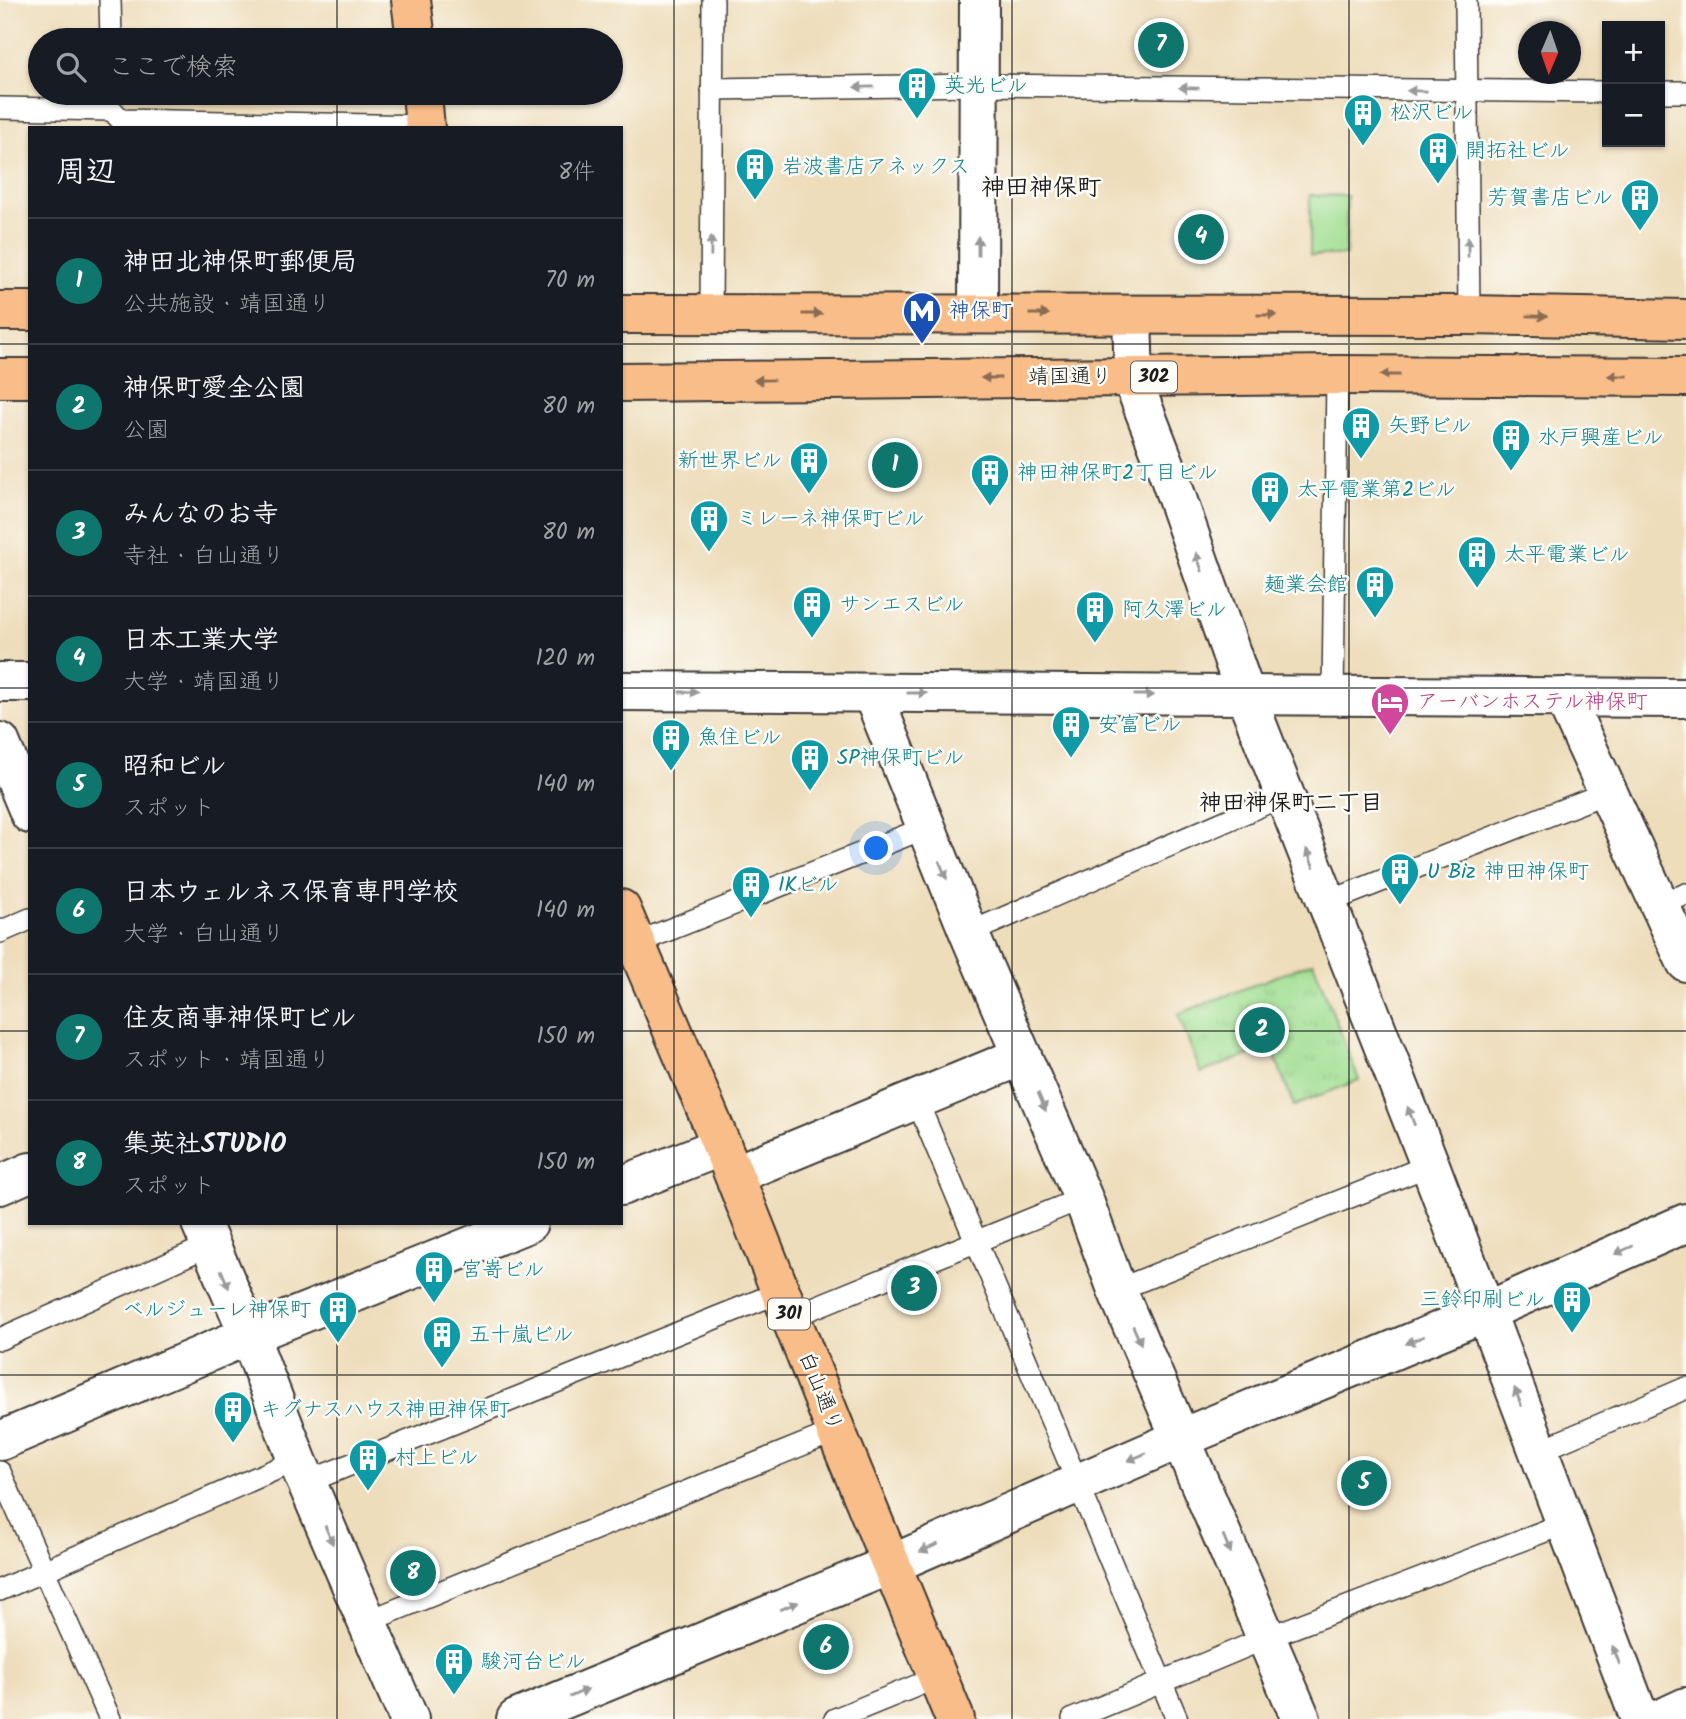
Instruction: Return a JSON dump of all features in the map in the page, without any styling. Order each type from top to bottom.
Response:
[{"type":"main road","points":[[411,0],[414,28]]},
{"type":"main road","points":[[0,311],[28,312]]},
{"type":"main road","points":[[623,314],[1469,315],[1686,318]]},
{"type":"main road","name":"靖国通り","points":[[623,382],[1337,374],[1686,377]]},
{"type":"main road","points":[[0,378],[28,378]]},
{"type":"main road","name":"白山通り","points":[[625,919],[728,1161],[836,1431],[956,1719]]},
{"type":"street","points":[[978,314],[979,0]]},
{"type":"street","points":[[1132,315],[1134,384],[1246,695],[1430,1165],[1640,1719]]},
{"type":"street","points":[[0,682],[28,682]]},
{"type":"street","points":[[623,691],[1686,698]]},
{"type":"street","points":[[872,693],[925,828],[1083,1198],[1117,1290],[1301,1719]]},
{"type":"street","points":[[1564,697],[1608,792],[1673,899],[1686,962]]},
{"type":"street","points":[[0,743],[28,809]]},
{"type":"street","points":[[623,1186],[728,1161],[917,1101],[1022,1056]]},
{"type":"street","points":[[516,1719],[892,1564],[1078,1482],[1485,1312],[1686,1223]]},
{"type":"street","points":[[0,1441],[249,1335],[523,1225]]},
{"type":"street","points":[[205,1234],[249,1335],[302,1471],[409,1719]]},
{"type":"street","points":[[1660,1719],[1686,1707]]},
{"type":"lane","points":[[110,0],[111,28]]},
{"type":"lane","points":[[711,314],[713,0]]},
{"type":"lane","points":[[1466,0],[1469,315]]},
{"type":"lane","points":[[712,89],[979,85],[1602,92]]},
{"type":"lane","points":[[1665,92],[1686,92]]},
{"type":"lane","points":[[0,108],[112,110],[121,120],[424,116]]},
{"type":"lane","points":[[1333,696],[1337,374]]},
{"type":"lane","points":[[1328,902],[1608,792]]},
{"type":"lane","points":[[970,933],[1285,795]]},
{"type":"lane","points":[[625,919],[925,828]]},
{"type":"lane","points":[[0,932],[28,920]]},
{"type":"lane","points":[[917,1101],[1177,1719]]},
{"type":"lane","points":[[1117,1290],[1430,1165]]},
{"type":"lane","points":[[0,1590],[43,1570],[302,1471],[975,1241],[1083,1198]]},
{"type":"lane","points":[[0,1339],[205,1234]]},
{"type":"lane","points":[[1539,1451],[1686,1388]]},
{"type":"lane","points":[[366,1622],[836,1431]]},
{"type":"lane","points":[[0,1472],[110,1719]]},
{"type":"lane","points":[[1073,1719],[1266,1638],[1566,1523]]},
{"type":"lane","points":[[835,1719],[938,1677]]},
{"type":"green space","points":[[1310,195],[1347,196],[1346,255],[1310,255]]},
{"type":"green space","points":[[1313,962],[1359,1080],[1294,1106],[1271,1046],[1201,1073],[1178,1014]]},
{"type":"place","name":"住友商事神保町ビル","points":[[1161,45]]},
{"type":"place","name":"英光ビル","points":[[917,120]]},
{"type":"place","name":"松沢ビル","points":[[1363,147]]},
{"type":"place","name":"開拓社ビル","points":[[1438,185]]},
{"type":"place","name":"岩波書店アネックス","points":[[755,201]]},
{"type":"place","name":"芳賀書店ビル","points":[[1640,232]]},
{"type":"place","name":"日本工業大学","points":[[1201,237]]},
{"type":"place","name":"神保町","points":[[922,345]]},
{"type":"place","name":"矢野ビル","points":[[1361,460]]},
{"type":"place","name":"神田北神保町郵便局","points":[[895,465]]},
{"type":"place","name":"水戸興産ビル","points":[[1511,472]]},
{"type":"place","name":"新世界ビル","points":[[809,495]]},
{"type":"place","name":"神田神保町2丁目ビル","points":[[990,507]]},
{"type":"place","name":"太平電業第2ビル","points":[[1270,524]]},
{"type":"place","name":"ミレーネ神保町ビル","points":[[709,553]]},
{"type":"place","name":"太平電業ビル","points":[[1477,589]]},
{"type":"place","name":"麺業会館","points":[[1375,619]]},
{"type":"place","name":"サンエスビル","points":[[812,639]]},
{"type":"place","name":"阿久澤ビル","points":[[1095,644]]},
{"type":"place","name":"アーバンホステル神保町","points":[[1390,736]]},
{"type":"place","name":"安富ビル","points":[[1071,759]]},
{"type":"place","name":"魚住ビル","points":[[671,772]]},
{"type":"place","name":"SP神保町ビル","points":[[810,792]]},
{"type":"place","name":"U Biz 神田神保町","points":[[1400,906]]},
{"type":"place","name":"IKビル","points":[[751,919]]},
{"type":"place","name":"神保町愛全公園","points":[[1262,1030]]},
{"type":"place","name":"みんなのお寺","points":[[914,1288]]},
{"type":"place","name":"宮嵜ビル","points":[[434,1304]]},
{"type":"place","name":"三鈴印刷ビル","points":[[1572,1334]]},
{"type":"place","name":"ベルジューレ神保町","points":[[338,1344]]},
{"type":"place","name":"五十嵐ビル","points":[[442,1369]]},
{"type":"place","name":"キグナスハウス神田神保町","points":[[233,1444]]},
{"type":"place","name":"昭和ビル","points":[[1364,1483]]},
{"type":"place","name":"村上ビル","points":[[368,1492]]},
{"type":"place","name":"集英社STUDIO","points":[[413,1573]]},
{"type":"place","name":"日本ウェルネス保育専門学校","points":[[826,1647]]},
{"type":"place","name":"駿河台ビル","points":[[454,1696]]},
{"type":"district","name":"神田神保町","points":[[1041,188]]},
{"type":"district","name":"神田神保町二丁目","points":[[1291,804]]}]
